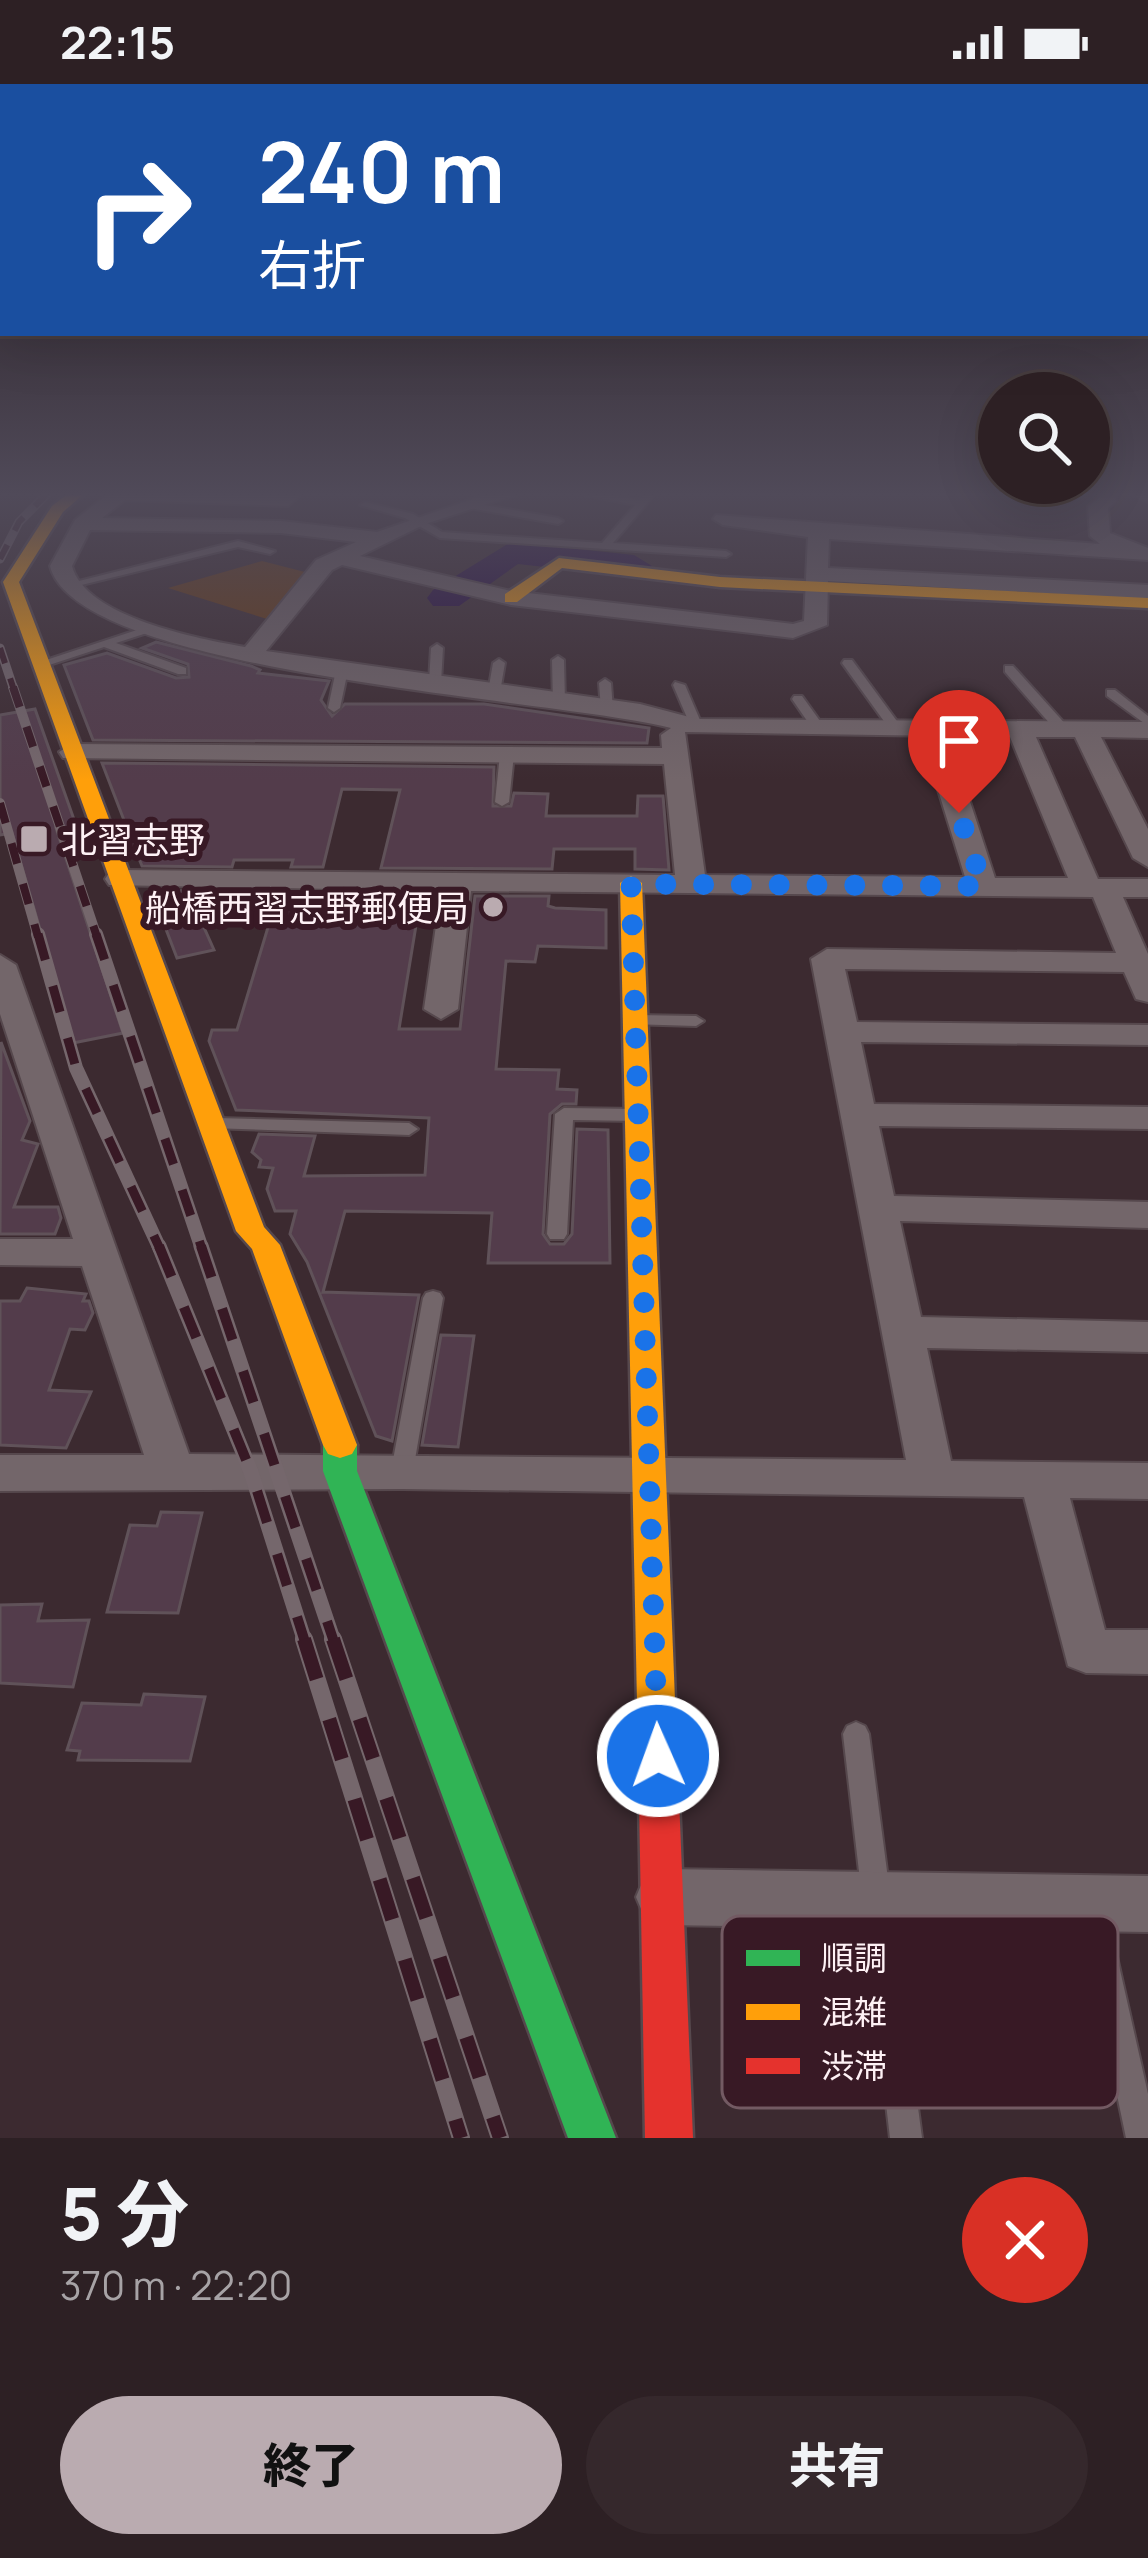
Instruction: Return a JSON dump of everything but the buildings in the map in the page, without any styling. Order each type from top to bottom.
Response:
[{"type":"street","points":[[16,589],[212,1124],[340,1436],[340,1471],[592,2138]]},
{"type":"street","points":[[73,589],[86,601],[149,628],[248,658],[435,682],[684,723],[1074,730],[1148,726]]},
{"type":"street","points":[[248,658],[304,589]]},
{"type":"street","points":[[466,589],[793,631],[815,625],[815,589]]},
{"type":"street","points":[[511,598],[524,589]]},
{"type":"street","points":[[938,589],[1148,604]]},
{"type":"street","points":[[1061,589],[1148,592]]},
{"type":"street","points":[[684,723],[676,756],[691,884]]},
{"type":"street","points":[[1020,729],[1142,977]]},
{"type":"street","points":[[1074,730],[1135,803],[1148,858]]},
{"type":"street","points":[[73,752],[676,756]]},
{"type":"street","points":[[947,777],[983,886]]},
{"type":"street","points":[[120,879],[1148,887]]},
{"type":"street","points":[[441,1009],[457,881]]},
{"type":"street","points":[[631,884],[669,2138]]},
{"type":"street","points":[[932,1476],[827,959],[1142,977]]},
{"type":"street","points":[[0,964],[6,1004],[98,1252],[172,1472]]},
{"type":"street","points":[[841,1032],[1148,1036]]},
{"type":"street","points":[[859,1115],[1148,1118]]},
{"type":"street","points":[[877,1208],[1148,1215]]},
{"type":"street","points":[[0,1252],[98,1252]]},
{"type":"street","points":[[901,1332],[1148,1337]]},
{"type":"street","points":[[0,1473],[402,1471],[1148,1481]]},
{"type":"street","points":[[1042,1479],[1086,1651],[1148,1652]]},
{"type":"street","points":[[664,1897],[1148,1904]]},
{"type":"lane","points":[[40,664],[149,628]]},
{"type":"lane","points":[[106,644],[182,670]]},
{"type":"lane","points":[[435,682],[437,648]]},
{"type":"lane","points":[[558,660],[559,703]]},
{"type":"lane","points":[[494,692],[499,663]]},
{"type":"lane","points":[[848,663],[896,728]]},
{"type":"lane","points":[[1009,669],[1074,730]]},
{"type":"lane","points":[[334,708],[342,670]]},
{"type":"lane","points":[[605,683],[607,710]]},
{"type":"lane","points":[[679,685],[684,723]]},
{"type":"lane","points":[[1111,692],[1148,726]]},
{"type":"lane","points":[[798,699],[819,728]]},
{"type":"lane","points":[[502,802],[507,754]]},
{"type":"lane","points":[[635,1020],[696,1021]]},
{"type":"lane","points":[[557,1234],[564,1114],[638,1114]]},
{"type":"lane","points":[[212,1124],[409,1129]]},
{"type":"lane","points":[[402,1471],[434,1298]]},
{"type":"lane","points":[[856,1734],[879,1916]]},
{"type":"lane","points":[[1090,1904],[1093,1916]]},
{"type":"lane","points":[[1118,2030],[1142,2138]]},
{"type":"lane","points":[[902,2108],[906,2138]]},
{"type":"shaded area","points":[[171,589],[291,589],[267,619]]},
{"type":"waterway","points":[[446,598],[459,589]]},
{"type":"railway","points":[[0,648],[13,687]]},
{"type":"railway","points":[[13,687],[97,937]]},
{"type":"railway","points":[[0,803],[38,937]]},
{"type":"railway","points":[[38,934],[76,1068],[160,1249]]},
{"type":"railway","points":[[96,934],[202,1249]]},
{"type":"railway","points":[[159,1246],[251,1472],[305,1642]]},
{"type":"railway","points":[[201,1246],[334,1642]]},
{"type":"railway","points":[[304,1639],[461,2138]]},
{"type":"railway","points":[[333,1639],[500,2138]]},
{"type":"traffic: fast","points":[[340,1445],[340,1471],[592,2138]]},
{"type":"traffic: slow","points":[[14,589],[251,1231],[265,1245],[340,1445]]},
{"type":"traffic: slow","points":[[511,598],[524,589]]},
{"type":"traffic: slow","points":[[860,589],[1148,603]]},
{"type":"traffic: slow","points":[[631,883],[659,1799]]},
{"type":"traffic: jam","points":[[659,1799],[669,2138]]},
{"type":"place","name":"北習志野","points":[[34,839]]},
{"type":"place","name":"船橋西習志野郵便局","points":[[493,907]]},
{"type":"route","points":[[658,1756],[631,884],[983,886],[959,813]]}]
